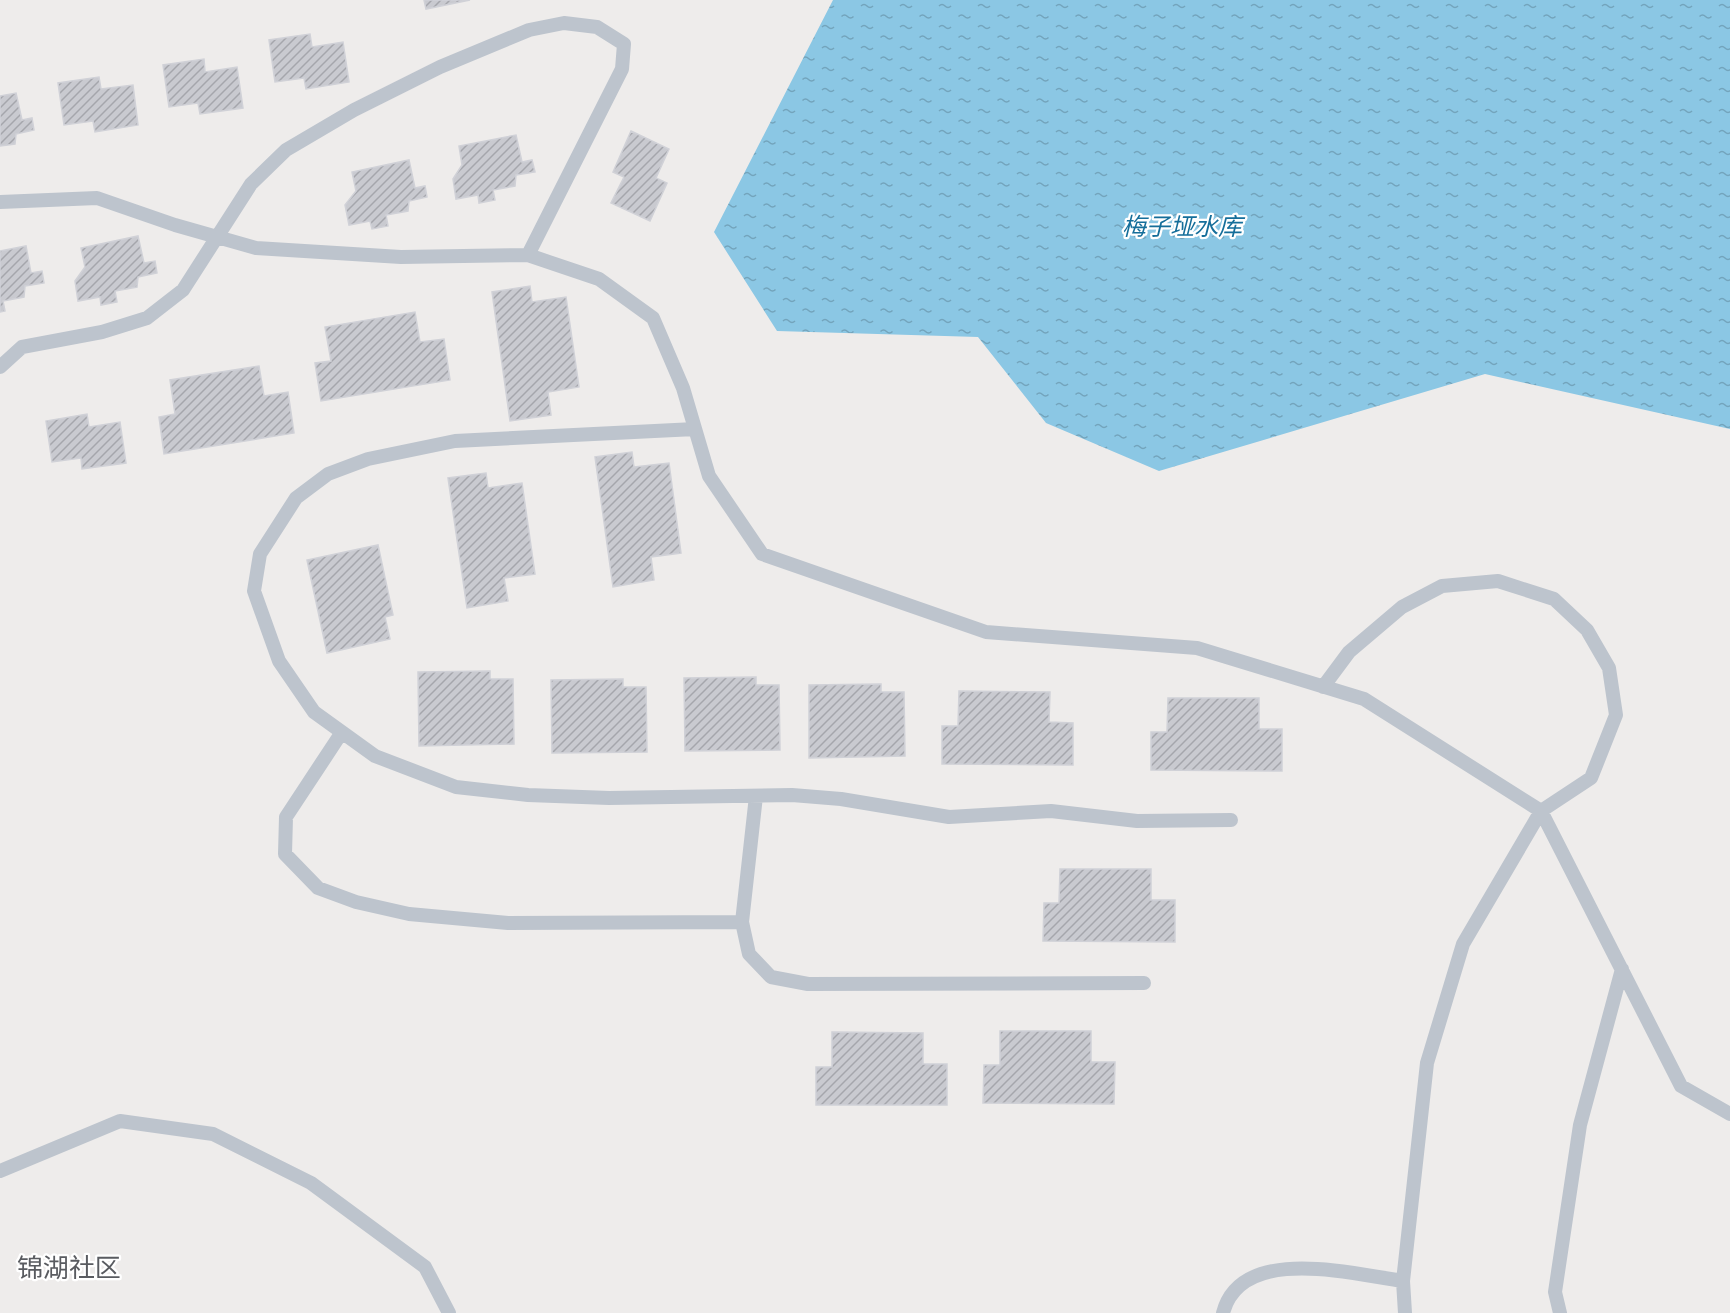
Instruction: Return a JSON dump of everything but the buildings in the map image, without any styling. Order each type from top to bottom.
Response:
[{"type":"lane","points":[[0,368],[22,347],[102,332],[147,318],[183,290],[251,184],[286,150],[354,110],[440,67],[529,30],[564,23],[597,27],[624,44],[622,69],[528,255]]},
{"type":"lane","points":[[0,202],[97,198],[256,248],[401,257],[528,255],[599,279],[653,318],[683,388],[709,476],[762,554],[986,632],[1197,648],[1364,699],[1541,811],[1681,1086],[1730,1114]]},
{"type":"lane","points":[[695,429],[455,441],[358,463],[328,474],[296,498],[260,554],[254,591],[279,661],[314,712],[375,756],[456,787],[528,795],[609,798],[792,795],[841,799],[949,817],[1052,811],[1137,821],[1232,820]]},
{"type":"lane","points":[[1323,687],[1350,652],[1402,607],[1442,586],[1498,581],[1554,599],[1587,630],[1609,668],[1616,716],[1591,778],[1541,811],[1463,944],[1430,1052],[1411,1196],[1403,1281],[1405,1313]]},
{"type":"lane","points":[[342,732],[286,817],[285,854],[318,888],[356,902],[409,914],[508,923],[742,922]]},
{"type":"lane","points":[[756,796],[742,922],[749,954],[771,977],[808,984],[1144,983]]},
{"type":"lane","points":[[1560,1313],[1555,1292],[1580,1125],[1622,969]]},
{"type":"lane","points":[[0,1171],[120,1121],[213,1134],[311,1182],[425,1267],[449,1313]]},
{"type":"lane","points":[[1223,1313],[1227,1298],[1259,1273],[1308,1267],[1403,1281]]},
{"type":"water","name":"梅子垭水库","points":[[833,0],[1730,0],[1730,429],[1485,374],[1159,471],[1046,423],[978,337],[777,331],[714,232]]},
{"type":"district","name":"锦湖社区","points":[[69,1268]]}]
